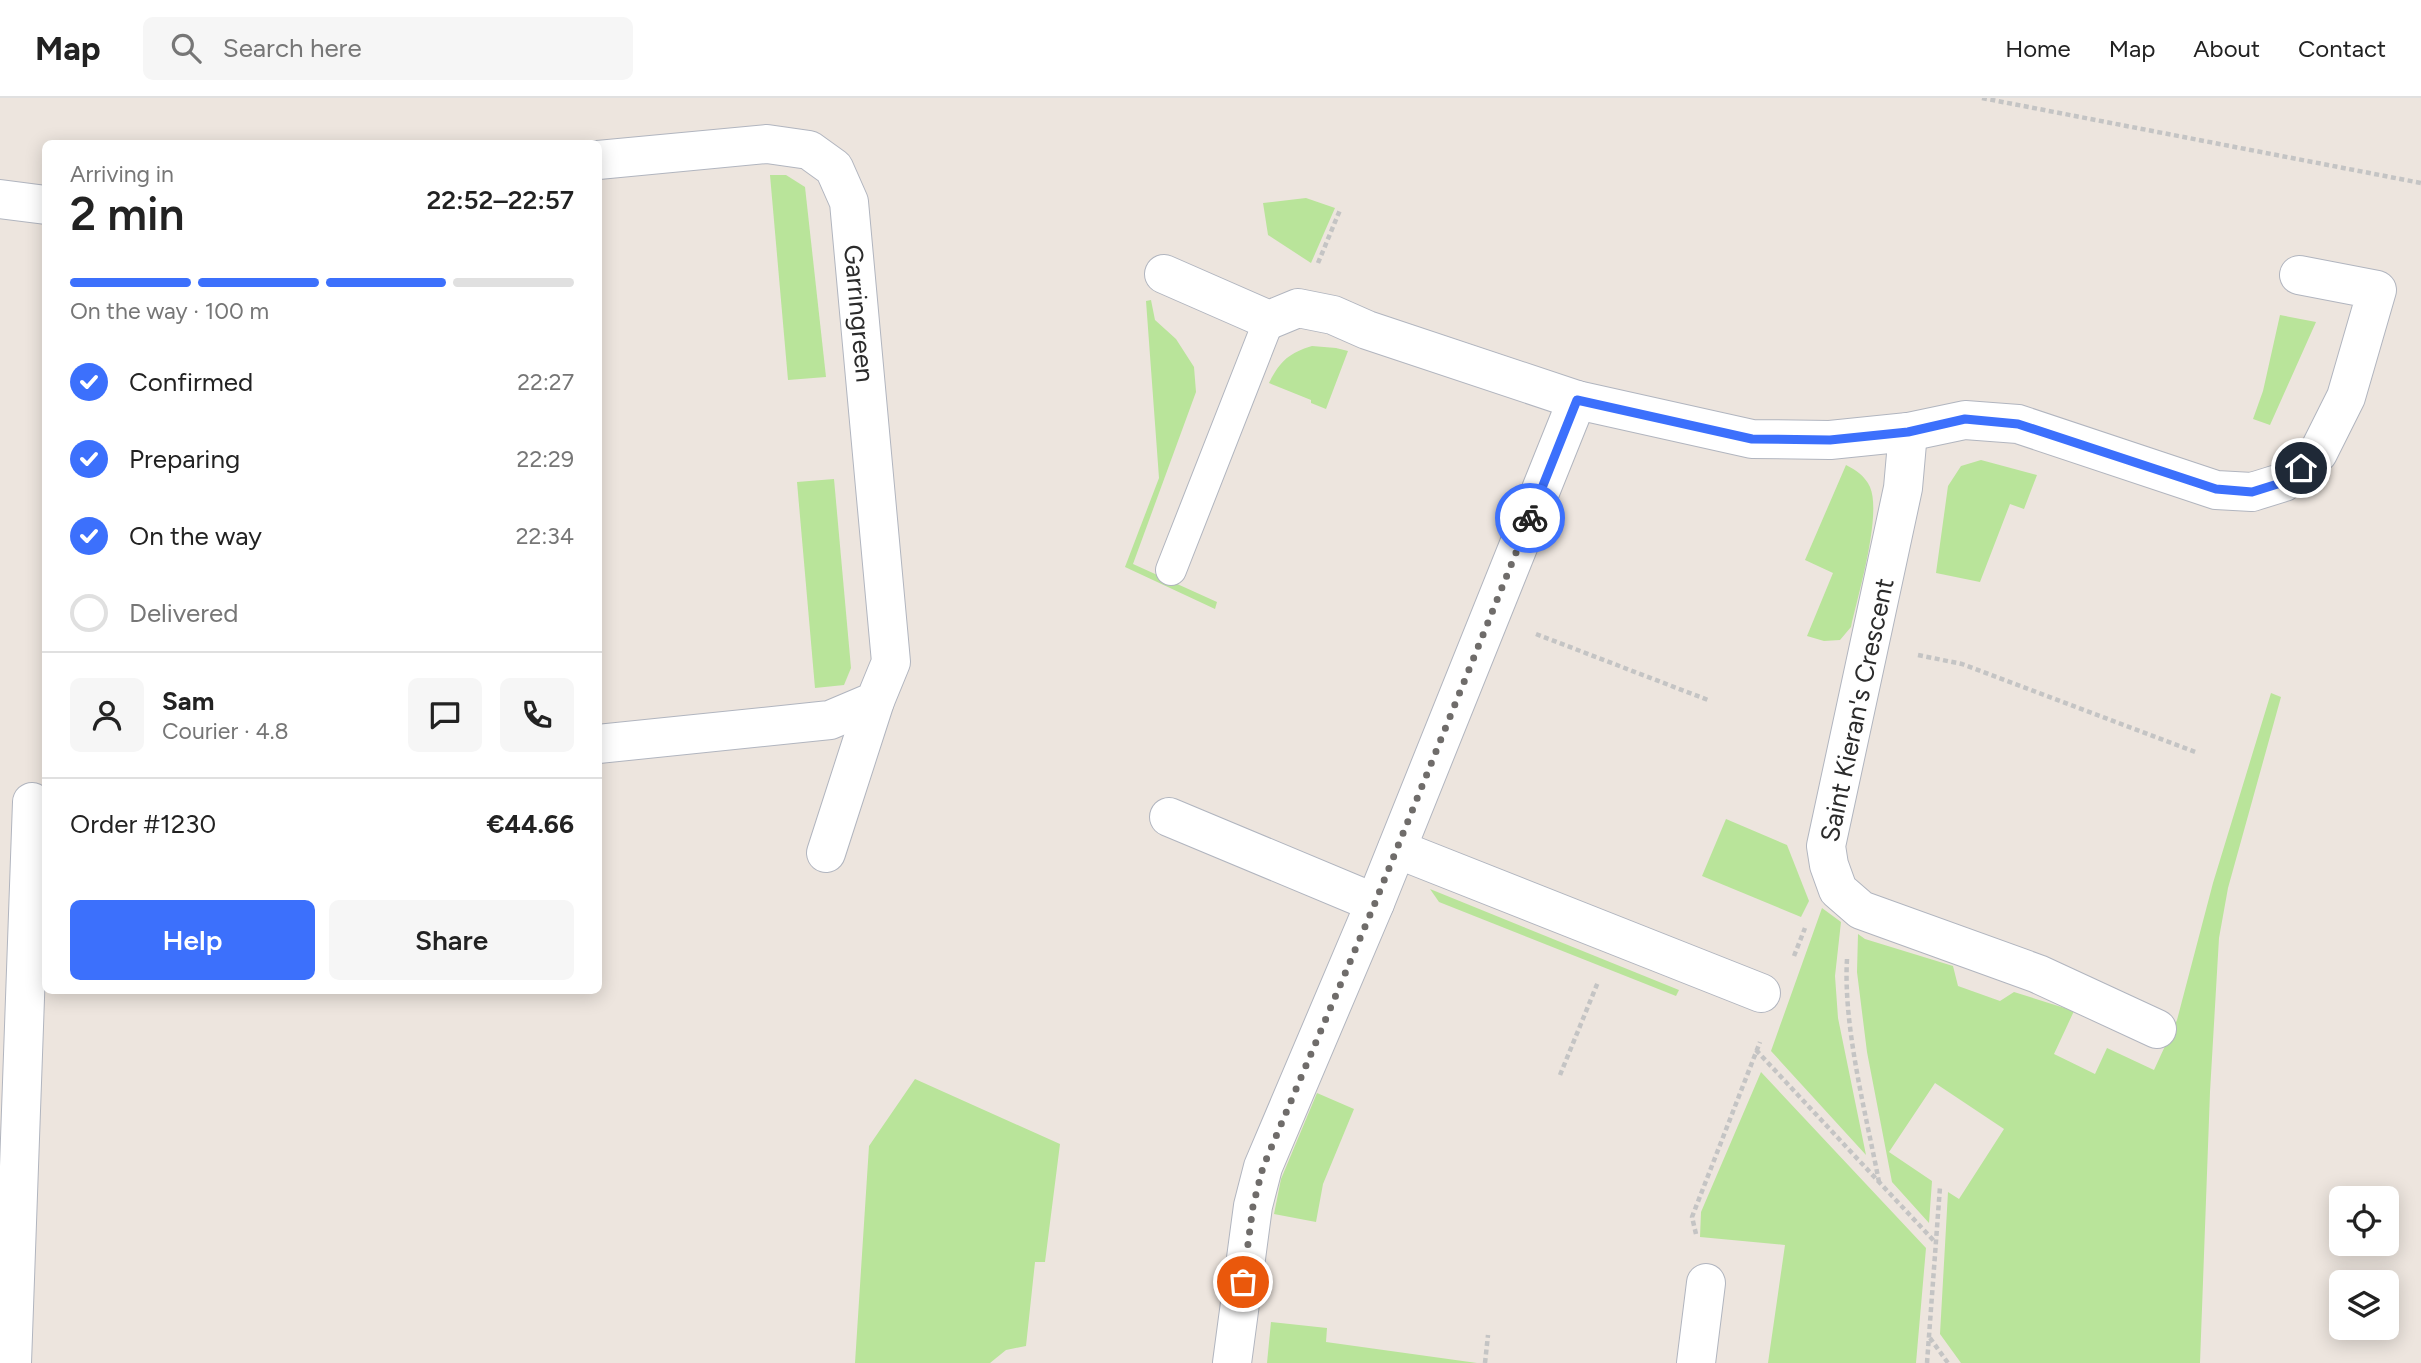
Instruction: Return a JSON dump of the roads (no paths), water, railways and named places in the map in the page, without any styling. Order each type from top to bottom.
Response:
[{"type":"street","name":"Garringreen","points":[[602,160],[767,144],[809,150],[834,168],[849,202],[891,662],[826,853]]},
{"type":"street","points":[[0,199],[42,204]]},
{"type":"street","points":[[1164,274],[1269,320],[1298,308],[1333,315],[1367,330],[1577,400],[1752,439],[1830,440],[1908,432],[1965,419],[2018,424],[2216,489],[2252,492],[2284,482],[2318,453],[2346,397],[2377,290],[2299,275]]},
{"type":"street","points":[[1231,1363],[1253,1206],[1263,1167],[1375,903],[1577,400]]},
{"type":"street","name":"Saint Kieran's Crescent","points":[[1908,432],[1903,488],[1826,846],[1829,865],[1838,890],[1861,911],[2038,974],[2157,1028]]},
{"type":"street","points":[[602,744],[830,720],[876,701]]},
{"type":"street","points":[[12,1363],[26,801]]},
{"type":"street","points":[[1169,817],[1375,903]]},
{"type":"street","points":[[1396,849],[1761,993]]},
{"type":"street","points":[[1696,1363],[1706,1283]]},
{"type":"lane","points":[[1171,570],[1269,320]]}]
